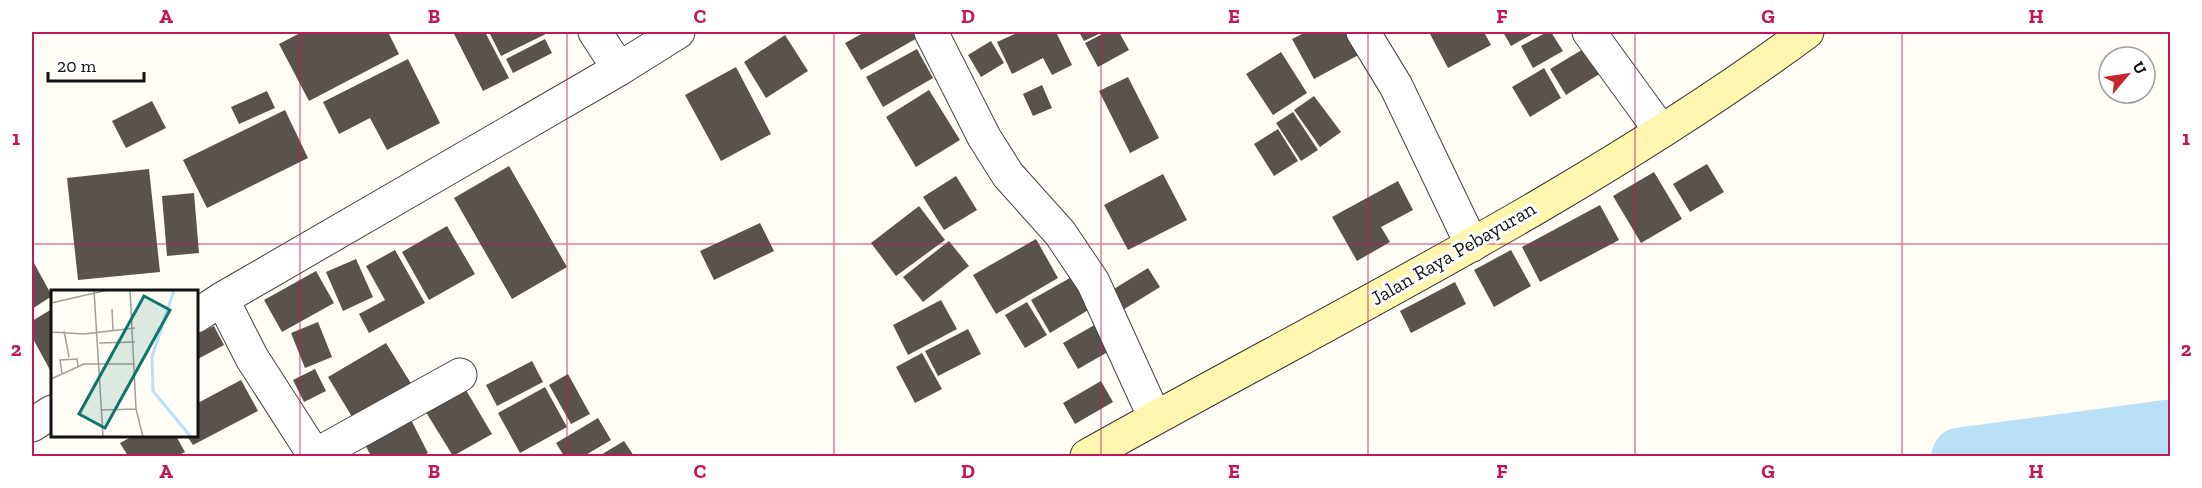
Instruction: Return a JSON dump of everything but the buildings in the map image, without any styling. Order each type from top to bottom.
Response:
[{"type":"main road","name":"Jalan Raya Pebayuran","points":[[1087,456],[1472,245],[1661,131],[1756,69],[1807,32]]},
{"type":"street","points":[[595,32],[619,69]]},
{"type":"street","points":[[460,375],[315,456],[252,358],[209,307],[619,69],[678,32]]},
{"type":"street","points":[[931,32],[984,137],[1008,175],[1060,233],[1093,282],[1155,418]]},
{"type":"street","points":[[1363,32],[1396,86],[1472,245]]},
{"type":"street","points":[[1589,32],[1661,131]]},
{"type":"street","points":[[32,425],[51,413]]},
{"type":"waterway","points":[[1960,456],[2170,428]]}]
